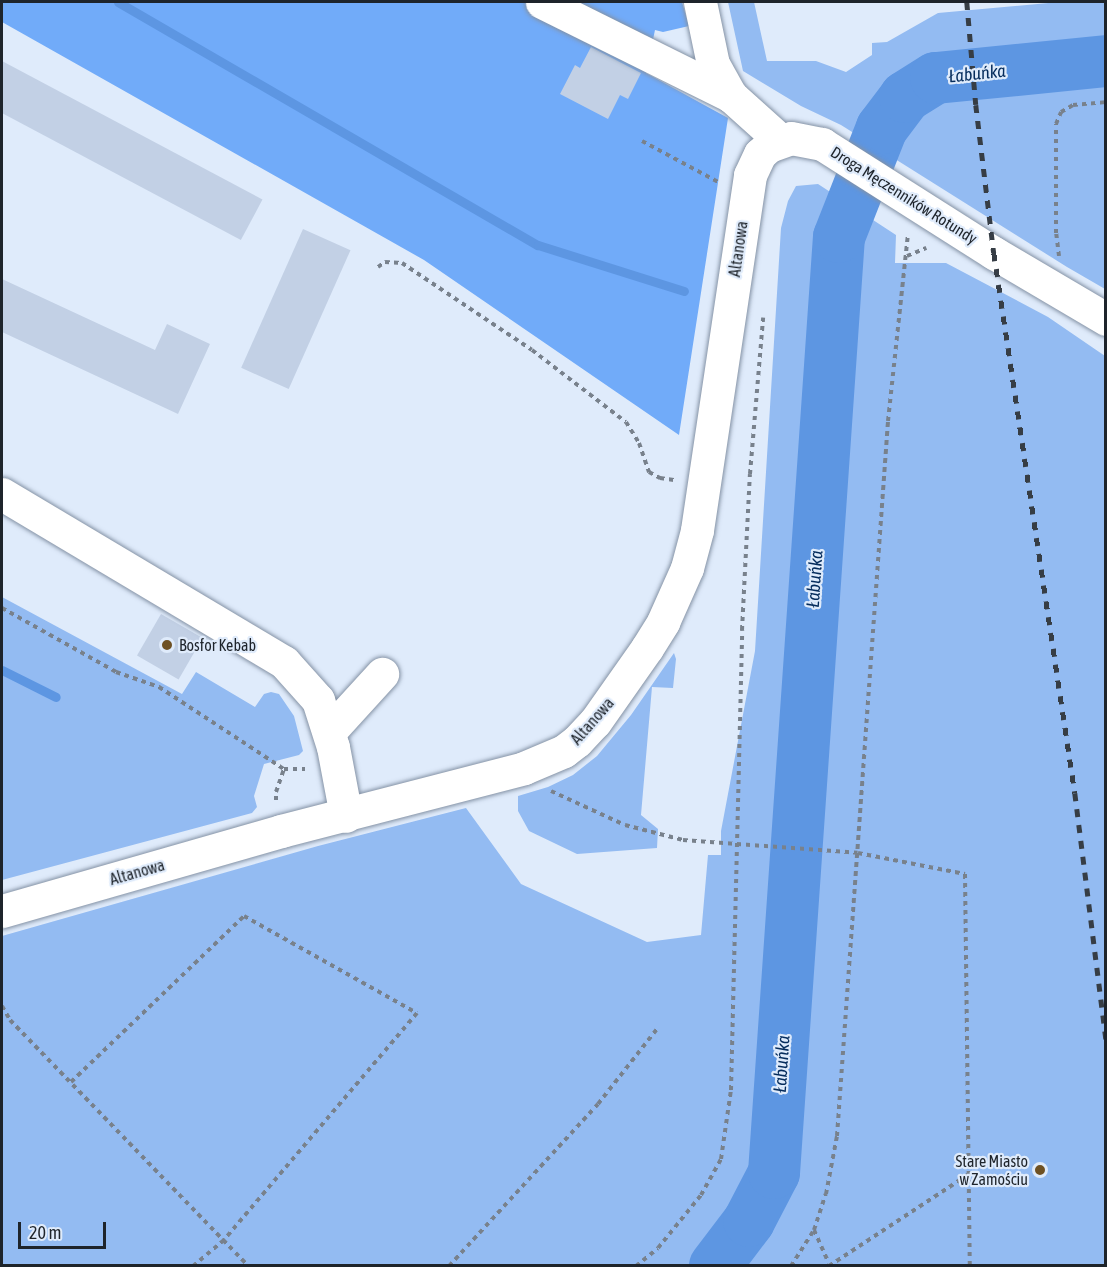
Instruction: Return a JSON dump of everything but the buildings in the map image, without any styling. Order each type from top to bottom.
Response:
[{"type":"street","points":[[542,2],[731,96],[781,141]]},
{"type":"street","points":[[700,2],[713,64],[731,96]]},
{"type":"street","name":"Droga Męczenników Rotundy","points":[[781,141],[803,139],[836,151],[1106,319]]},
{"type":"street","name":"Altanowa","points":[[2,911],[281,831],[524,768],[564,751],[595,722],[647,648],[675,597],[687,568],[697,530],[750,175],[760,154],[781,141]]},
{"type":"street","points":[[2,494],[284,662],[318,700],[329,732],[346,816]]},
{"type":"street","points":[[329,732],[382,674]]},
{"type":"path","points":[[1061,268],[1056,233],[1056,123],[1061,112],[1073,105],[1106,102]]},
{"type":"path","points":[[642,141],[727,185]]},
{"type":"path","points":[[791,1266],[814,1230],[826,1194],[837,1136],[888,421],[908,234]]},
{"type":"path","points":[[907,256],[929,247]]},
{"type":"path","points":[[378,267],[385,262],[402,263],[532,350],[626,422],[639,443],[649,472],[660,478],[678,481]]},
{"type":"path","points":[[636,1266],[658,1248],[701,1195],[721,1159],[731,1090],[735,844],[748,492],[764,310]]},
{"type":"path","points":[[2,608],[116,672],[159,687],[284,770],[276,792],[276,802]]},
{"type":"path","points":[[550,790],[626,825],[683,840],[858,853],[965,874],[970,1266]]},
{"type":"path","points":[[71,1082],[244,916],[417,1013],[224,1240],[193,1266]]},
{"type":"path","points":[[2,1006],[10,1020],[248,1266]]},
{"type":"path","points":[[449,1266],[598,1104],[657,1029]]},
{"type":"path","points":[[814,1230],[829,1264],[969,1174]]},
{"type":"shaded area","points":[[2,2],[682,2],[689,26],[663,32],[655,30],[646,73],[728,118],[679,435],[424,260],[2,22]]},
{"type":"shaded area","points":[[728,2],[754,2],[767,61],[816,61],[846,72],[872,55],[872,43],[887,42],[938,13],[1059,2],[1105,2],[1105,289],[841,125],[801,106],[743,71]]},
{"type":"shaded area","points":[[818,184],[896,235],[895,263],[946,263],[1048,317],[1105,356],[1105,1265],[2,1265],[2,936],[318,846],[466,808],[521,884],[647,942],[701,935],[708,855],[721,855],[721,831],[755,651],[781,228],[788,201],[796,186]]},
{"type":"shaded area","points":[[2,597],[182,694],[196,672],[255,707],[264,694],[271,692],[279,694],[294,716],[303,751],[299,755],[264,764],[254,796],[257,807],[252,813],[2,880]]},
{"type":"shaded area","points":[[674,653],[676,659],[673,688],[652,687],[641,815],[658,829],[657,848],[577,854],[529,831],[518,811],[518,796],[548,787],[573,775],[597,756],[631,715]]},
{"type":"waterway","points":[[118,2],[538,245],[684,291]]},
{"type":"waterway","name":"Łabuńka","points":[[715,1266],[749,1221],[774,1173],[839,237],[882,128],[905,97],[936,78],[1106,61]]},
{"type":"waterway","points":[[2,670],[56,697]]},
{"type":"railway","points":[[967,2],[976,105],[994,253],[1075,793],[1106,1040]]},
{"type":"place","name":"Bosfor Kebab","points":[[167,645]]},
{"type":"place","name":"Stare Miasto w Zamościu","points":[[1040,1170]]}]
